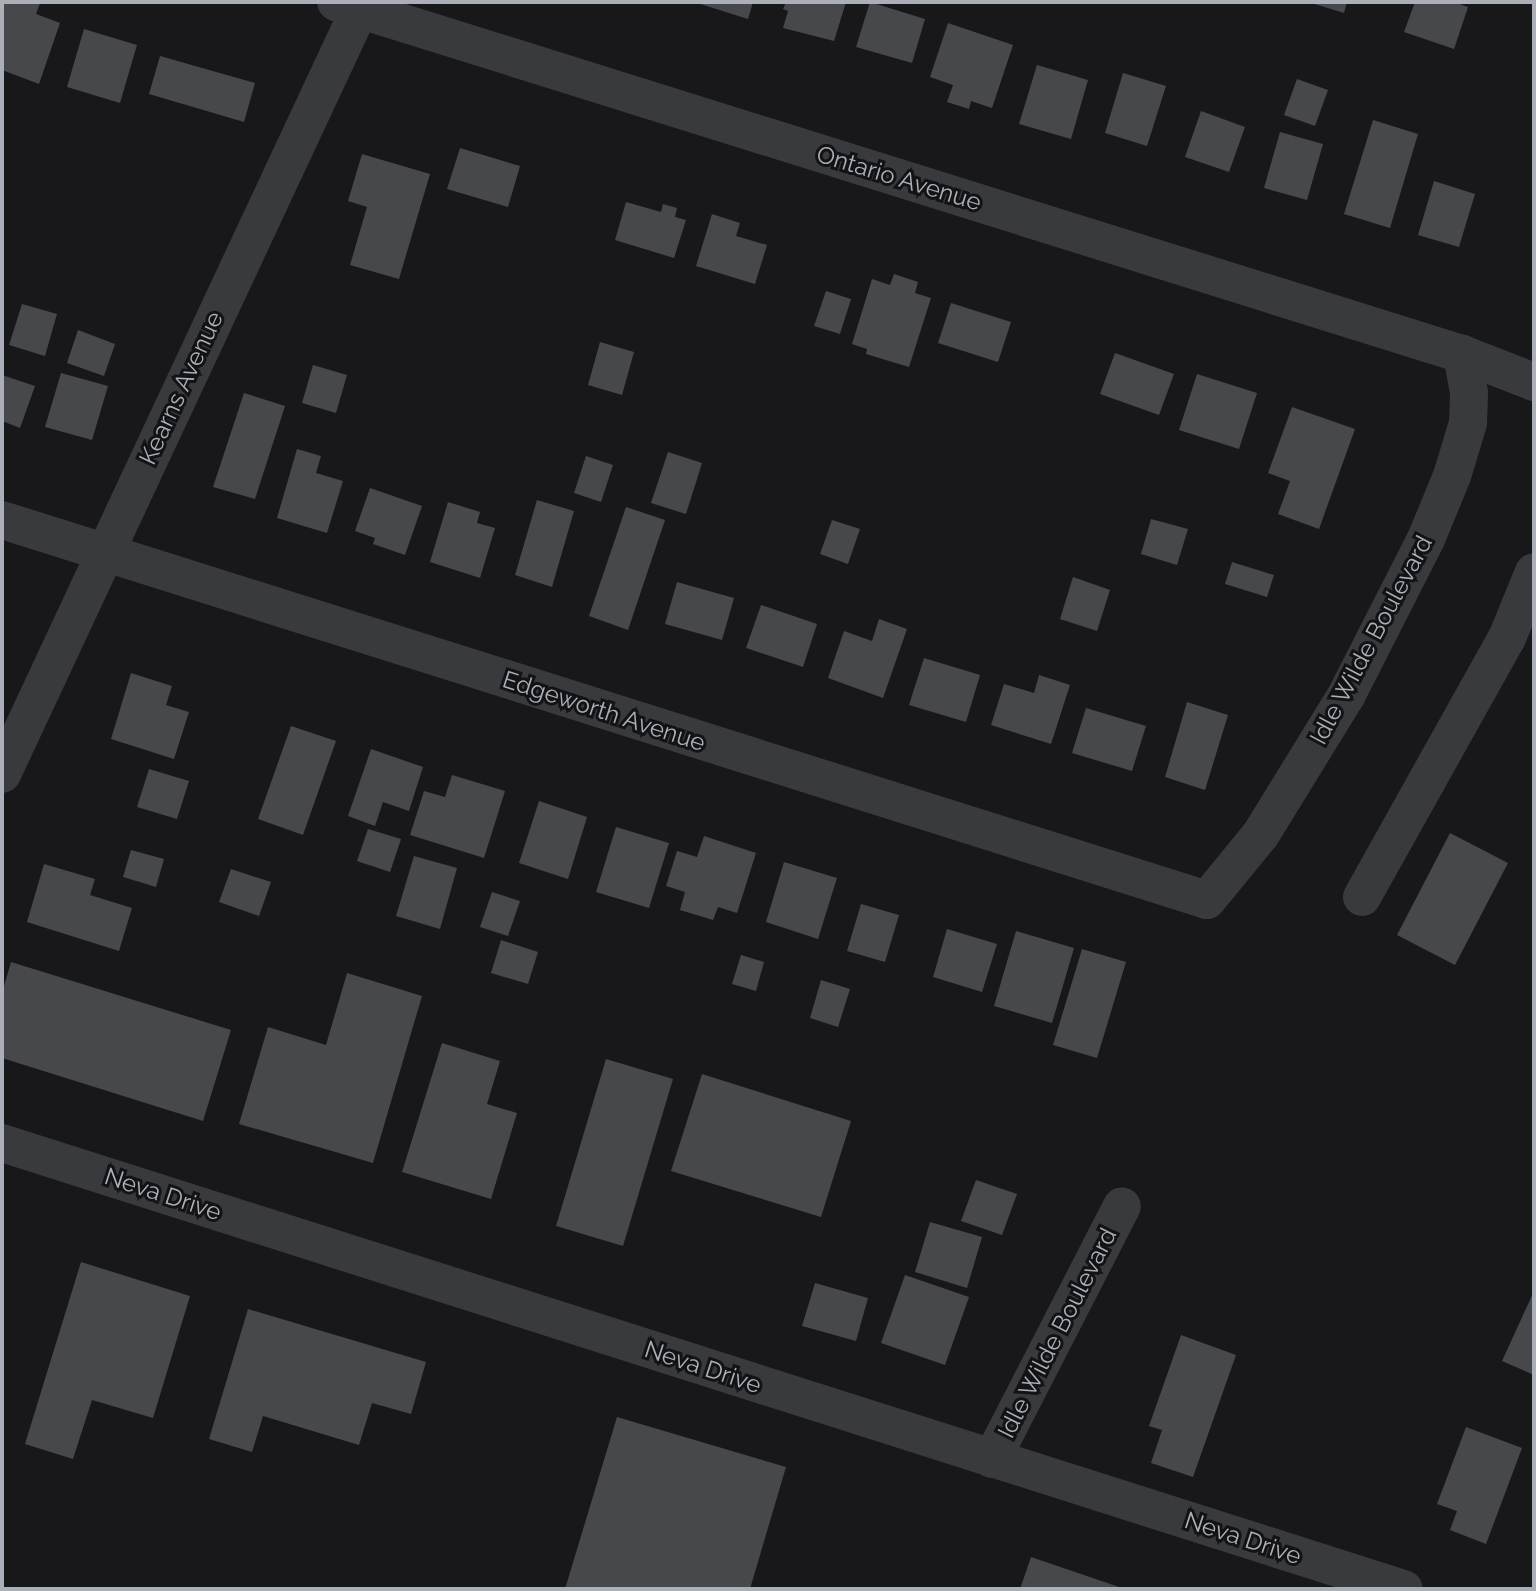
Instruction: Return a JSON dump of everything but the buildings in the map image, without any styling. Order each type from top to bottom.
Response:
[{"type":"street","name":"Ontario Avenue","points":[[353,4],[1462,354],[1534,382]]},
{"type":"street","name":"Kearns Avenue","points":[[2,774],[353,4]]},
{"type":"street","name":"Idle Wilde Boulevard","points":[[1207,900],[1261,834],[1346,696],[1426,539],[1452,476],[1468,423],[1469,393],[1462,354]]},
{"type":"street","name":"Edgeworth Avenue","points":[[2,520],[1207,900]]},
{"type":"street","points":[[1362,897],[1507,638],[1534,572]]},
{"type":"street","name":"Neva Drive","points":[[2,1143],[1404,1589]]},
{"type":"street","name":"Idle Wilde Boulevard","points":[[992,1459],[1122,1206]]}]
